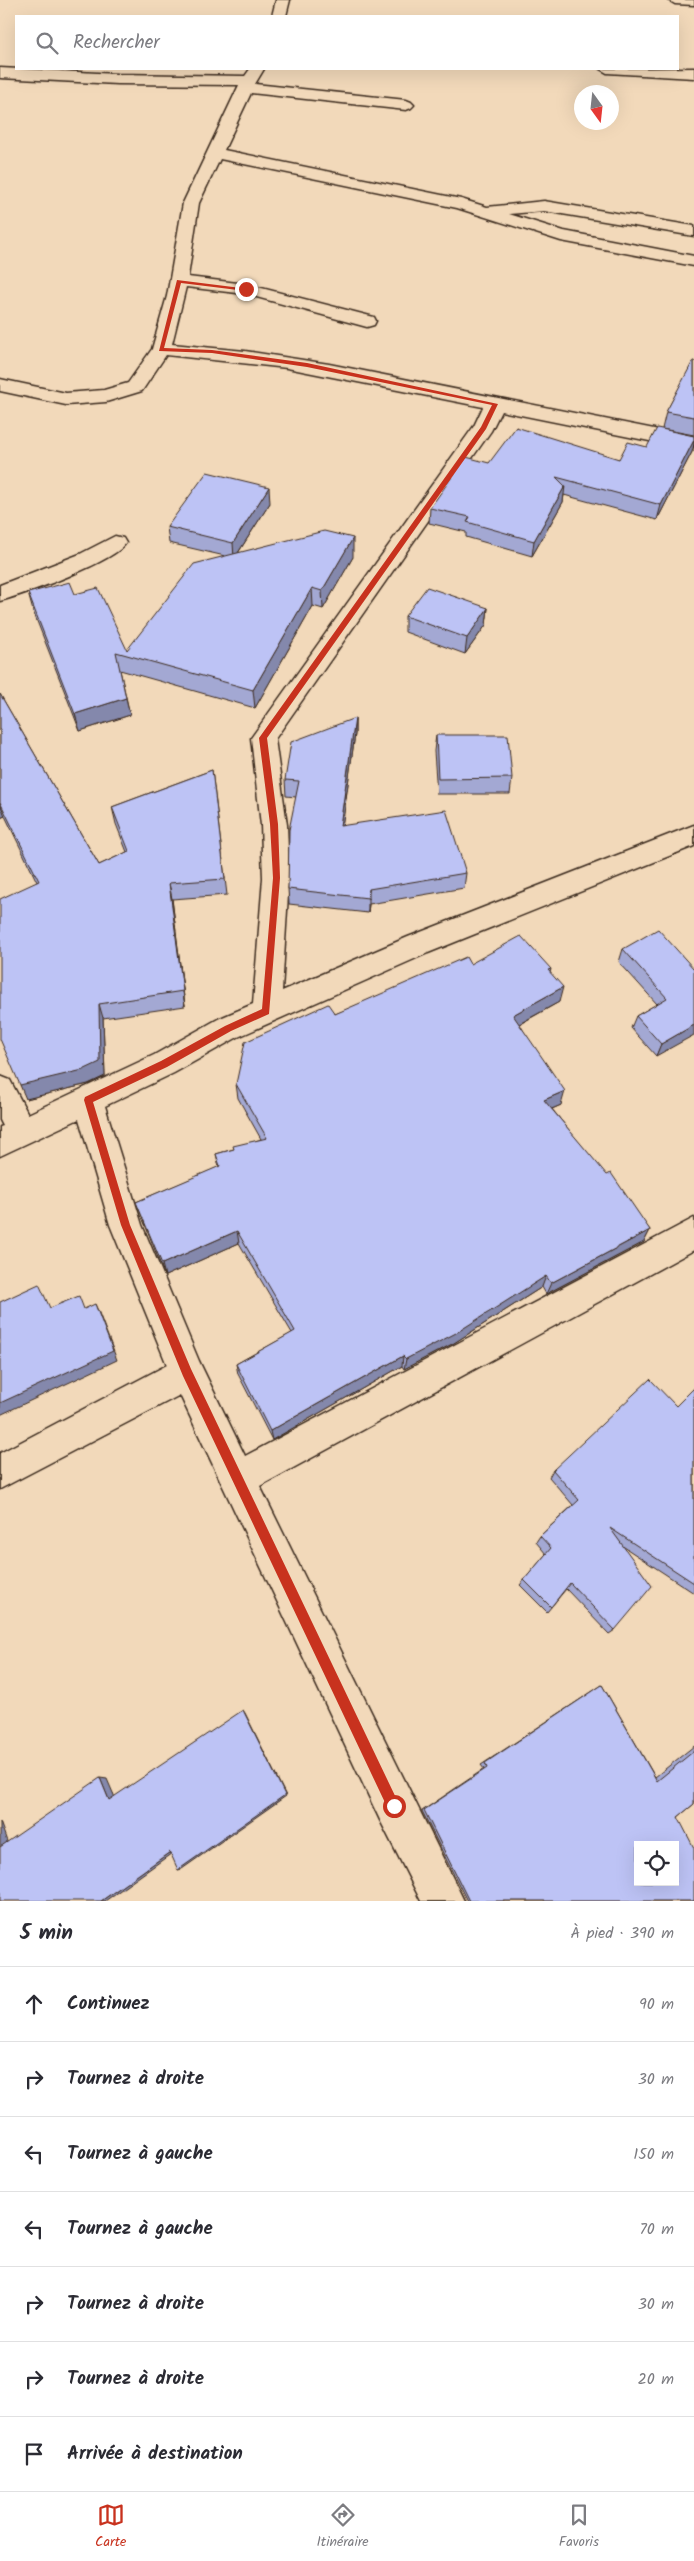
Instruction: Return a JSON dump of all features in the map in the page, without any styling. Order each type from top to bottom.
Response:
[{"type":"street","points":[[279,15],[283,0]]},
{"type":"street","points":[[675,0],[694,1]]},
{"type":"street","points":[[624,70],[694,74]]},
{"type":"street","points":[[0,73],[117,79],[251,79],[406,105]]},
{"type":"street","points":[[0,385],[66,399],[106,396],[135,387],[161,350],[179,281],[191,203],[251,79]]},
{"type":"street","points":[[215,153],[461,204],[561,236],[694,261]]},
{"type":"street","points":[[482,212],[507,208],[544,206],[694,231]]},
{"type":"street","points":[[179,281],[246,289],[368,321]]},
{"type":"street","points":[[161,350],[212,351],[307,365],[694,444]]},
{"type":"street","points":[[266,1011],[276,878],[274,824],[263,738],[484,427],[495,404]]},
{"type":"street","points":[[0,593],[88,558],[115,543]]},
{"type":"street","points":[[0,1089],[11,1137],[164,1064],[228,1028],[266,1011],[418,945],[694,835]]},
{"type":"street","points":[[88,1100],[126,1225],[187,1372],[394,1806],[443,1901]]},
{"type":"street","points":[[238,1480],[694,1233]]},
{"type":"street","points":[[0,1472],[187,1372]]},
{"type":"building","points":[[693,361],[694,417],[666,412]]},
{"type":"building","points":[[516,427],[619,459],[628,442],[647,447],[657,428],[694,436],[694,440],[661,505],[556,477],[565,486],[534,541],[467,522],[470,517],[430,508],[466,457],[489,463]]},
{"type":"building","points":[[207,472],[269,487],[233,543],[167,527]]},
{"type":"building","points":[[324,531],[353,538],[322,591],[312,588],[253,690],[116,652],[126,698],[75,714],[28,593],[70,582],[75,594],[98,588],[127,650],[194,564]]},
{"type":"building","points":[[427,587],[488,608],[467,638],[405,616]]},
{"type":"building","points":[[0,694],[99,865],[129,851],[112,807],[212,770],[225,879],[169,883],[183,991],[99,1004],[100,1062],[83,1070],[20,1085],[0,1039],[0,899],[39,881],[0,802]]},
{"type":"building","points":[[355,718],[340,826],[446,810],[466,873],[369,889],[368,898],[288,889],[289,830],[299,781],[285,780],[291,742]]},
{"type":"building","points":[[436,735],[508,735],[512,778],[438,779]]},
{"type":"building","points":[[658,929],[694,969],[694,1025],[661,1044],[636,1016],[667,998],[623,949]]},
{"type":"building","points":[[521,936],[551,969],[548,970],[563,987],[513,1015],[565,1091],[544,1100],[607,1175],[611,1173],[650,1230],[551,1283],[546,1276],[456,1333],[406,1359],[403,1356],[270,1431],[236,1364],[295,1331],[237,1231],[162,1264],[136,1202],[220,1166],[216,1154],[234,1149],[233,1146],[267,1138],[236,1084],[245,1042],[328,1004],[335,1014],[466,957],[470,964]]},
{"type":"building","points":[[39,1284],[50,1308],[79,1296],[84,1309],[95,1304],[113,1351],[0,1403],[0,1302]]},
{"type":"building","points":[[650,1379],[676,1406],[694,1388],[694,1583],[610,1528],[652,1586],[615,1630],[570,1583],[551,1607],[524,1580],[551,1548],[540,1536],[579,1500],[553,1470]]},
{"type":"building","points":[[602,1685],[657,1781],[694,1751],[694,1804],[678,1817],[694,1848],[694,1901],[469,1901],[424,1810],[487,1768],[485,1763]]},
{"type":"building","points":[[243,1710],[285,1795],[178,1870],[170,1852],[101,1901],[0,1901],[0,1847],[100,1778],[109,1800]]},
{"type":"route","points":[[246,289],[179,281],[161,350],[212,351],[307,365],[495,404],[484,427],[315,662],[263,738],[264,759],[274,824],[276,878],[266,1011],[228,1028],[164,1064],[88,1100],[126,1225],[187,1372],[394,1806]]}]
